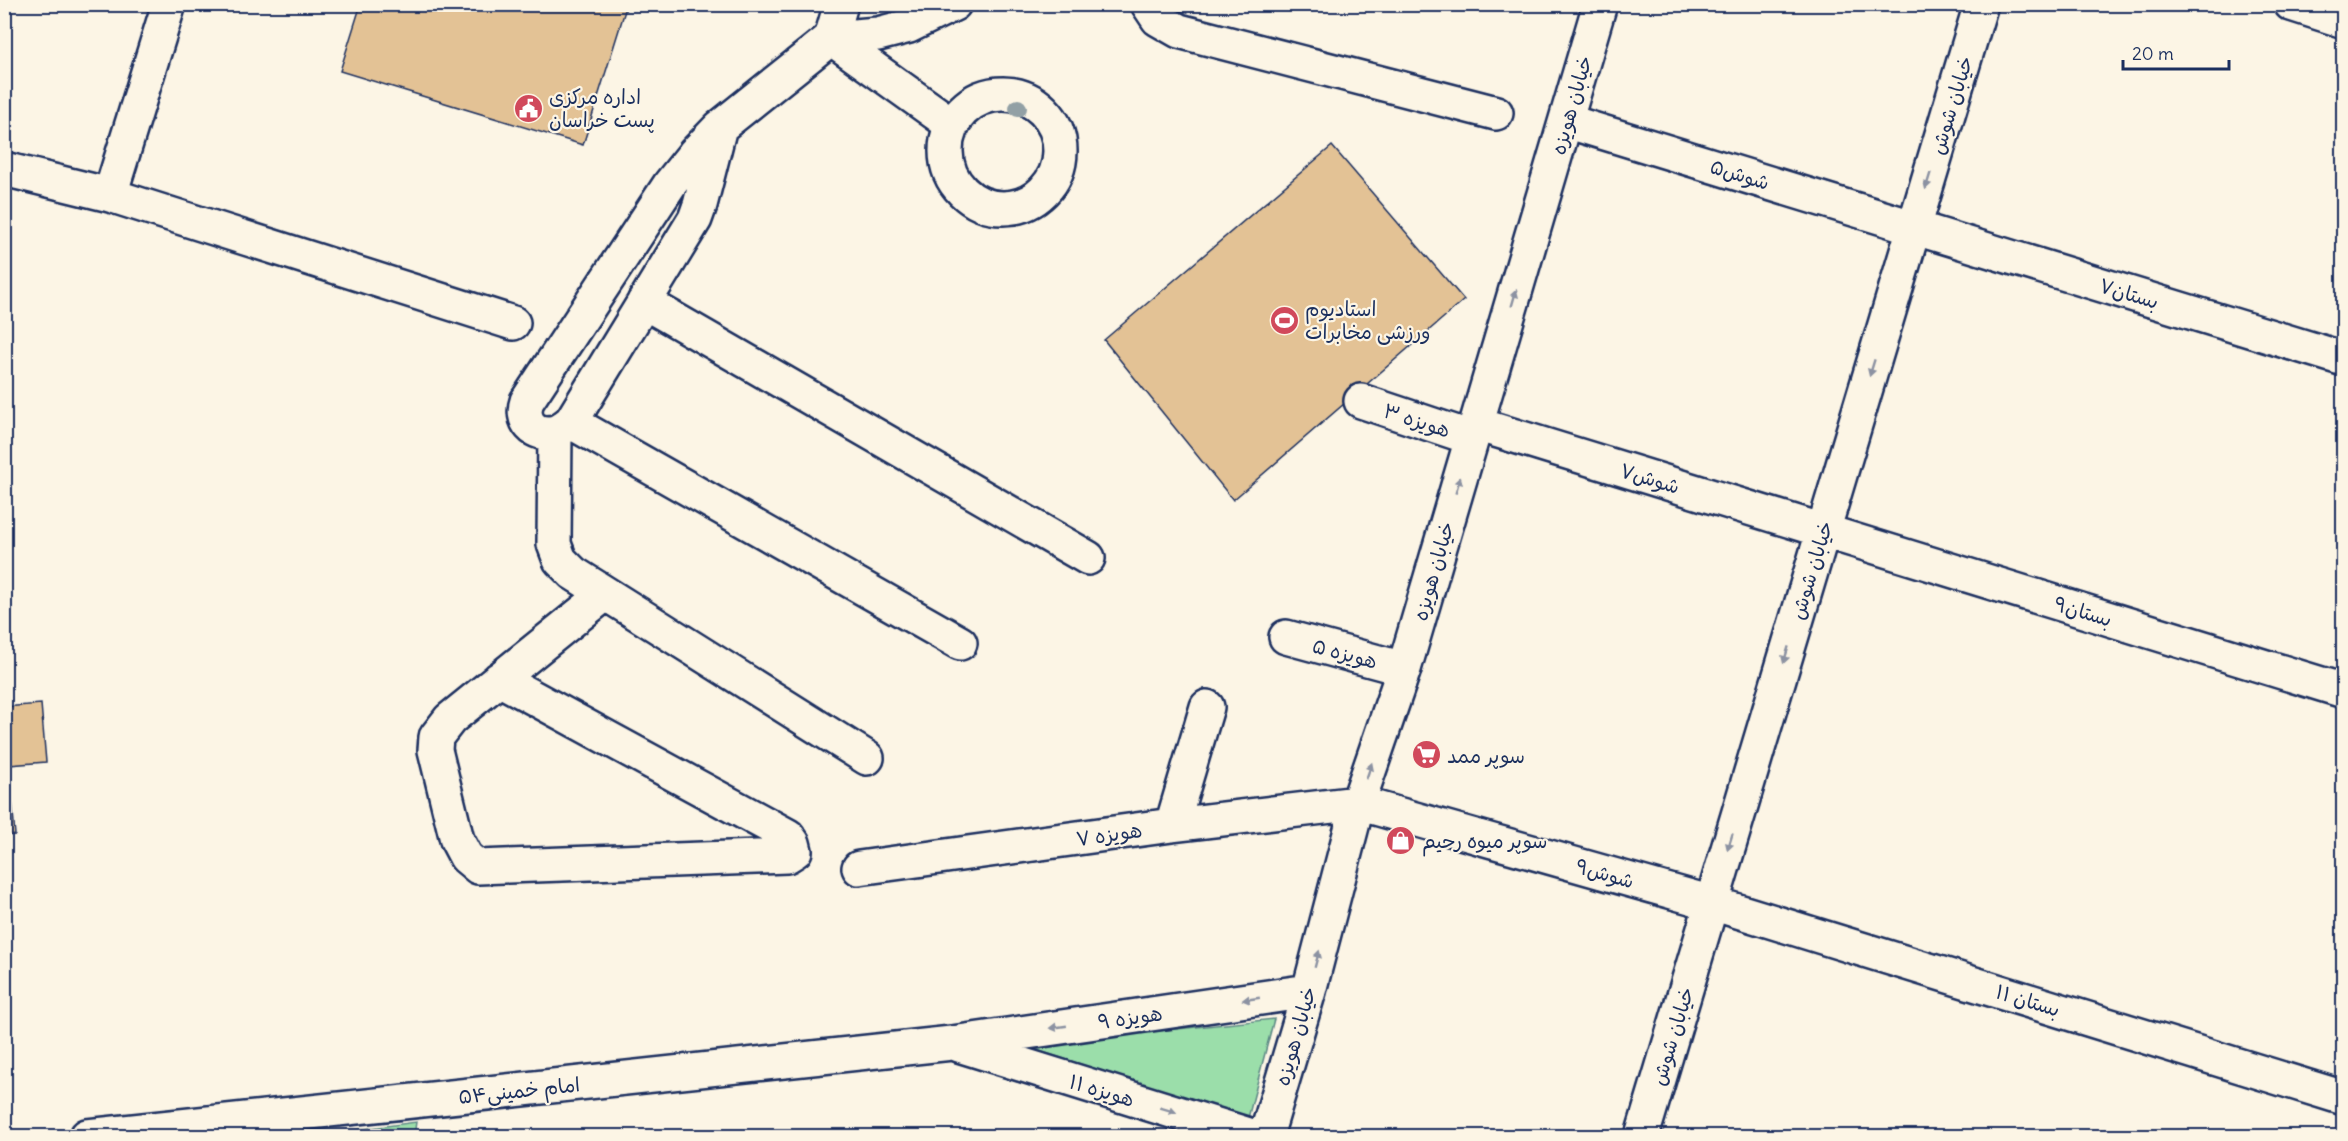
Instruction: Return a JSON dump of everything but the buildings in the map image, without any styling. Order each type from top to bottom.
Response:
[{"type":"street","points":[[110,195],[169,4]]},
{"type":"street","points":[[831,38],[841,4]]},
{"type":"street","points":[[954,4],[909,26],[878,34],[831,38],[720,127],[670,184],[527,401],[524,417],[531,427],[542,432],[563,427],[960,643]]},
{"type":"street","points":[[1148,4],[1158,20],[1179,31],[1496,113]]},
{"type":"street","name":"خیابان هویزه","points":[[1266,1137],[1309,991],[1358,804],[1404,669],[1600,4]]},
{"type":"street","name":"خیابان شوش","points":[[1642,1137],[1981,4]]},
{"type":"street","points":[[2291,4],[2343,21]]},
{"type":"street","points":[[831,38],[951,124]]},
{"type":"street","name":"شوش۵","points":[[1566,121],[1914,227]]},
{"type":"street","points":[[720,127],[695,219],[563,427],[554,544],[560,560],[573,573],[867,758]]},
{"type":"street","points":[[4,168],[110,195],[513,322]]},
{"type":"street","name":"بستان۷","points":[[1914,227],[2343,359]]},
{"type":"street","points":[[644,302],[1088,558]]},
{"type":"street","name":"هویزه ۳","points":[[1361,401],[1474,431]]},
{"type":"street","name":"شوش۷","points":[[1474,431],[1823,531]]},
{"type":"street","name":"بستان۹","points":[[1823,531],[2343,692]]},
{"type":"street","points":[[499,679],[788,837],[795,851],[787,856],[478,867],[466,857],[457,840],[435,750],[436,737],[450,719],[499,679],[605,594]]},
{"type":"street","name":"هویزه ۵","points":[[1286,637],[1404,669]]},
{"type":"street","points":[[1172,825],[1207,707]]},
{"type":"street","name":"شوش۹","points":[[1358,804],[1712,903]]},
{"type":"street","name":"هویزه ۷","points":[[859,868],[1172,825],[1358,804]]},
{"type":"street","name":"بستان ۱۱","points":[[1712,903],[2343,1098]]},
{"type":"street","name":"هویزه ۹","points":[[952,1043],[1309,991]]},
{"type":"street","name":"امام خمینی۵۴","points":[[104,1136],[952,1043]]},
{"type":"street","name":"هویزه ۱۱","points":[[952,1043],[1252,1137]]},
{"type":"green space","points":[[1274,1019],[1248,1118],[1021,1045]]},
{"type":"green space","points":[[416,1122],[414,1136],[310,1136]]},
{"type":"place","name":"اداره مرکزی پست خراسان","points":[[528,108]]},
{"type":"place","name":"استادیوم ورزشی مخابرات","points":[[1284,320]]},
{"type":"place","name":"سوپر ممد","points":[[1426,755]]},
{"type":"place","name":"سوپر میوه رحیم","points":[[1401,840]]}]
